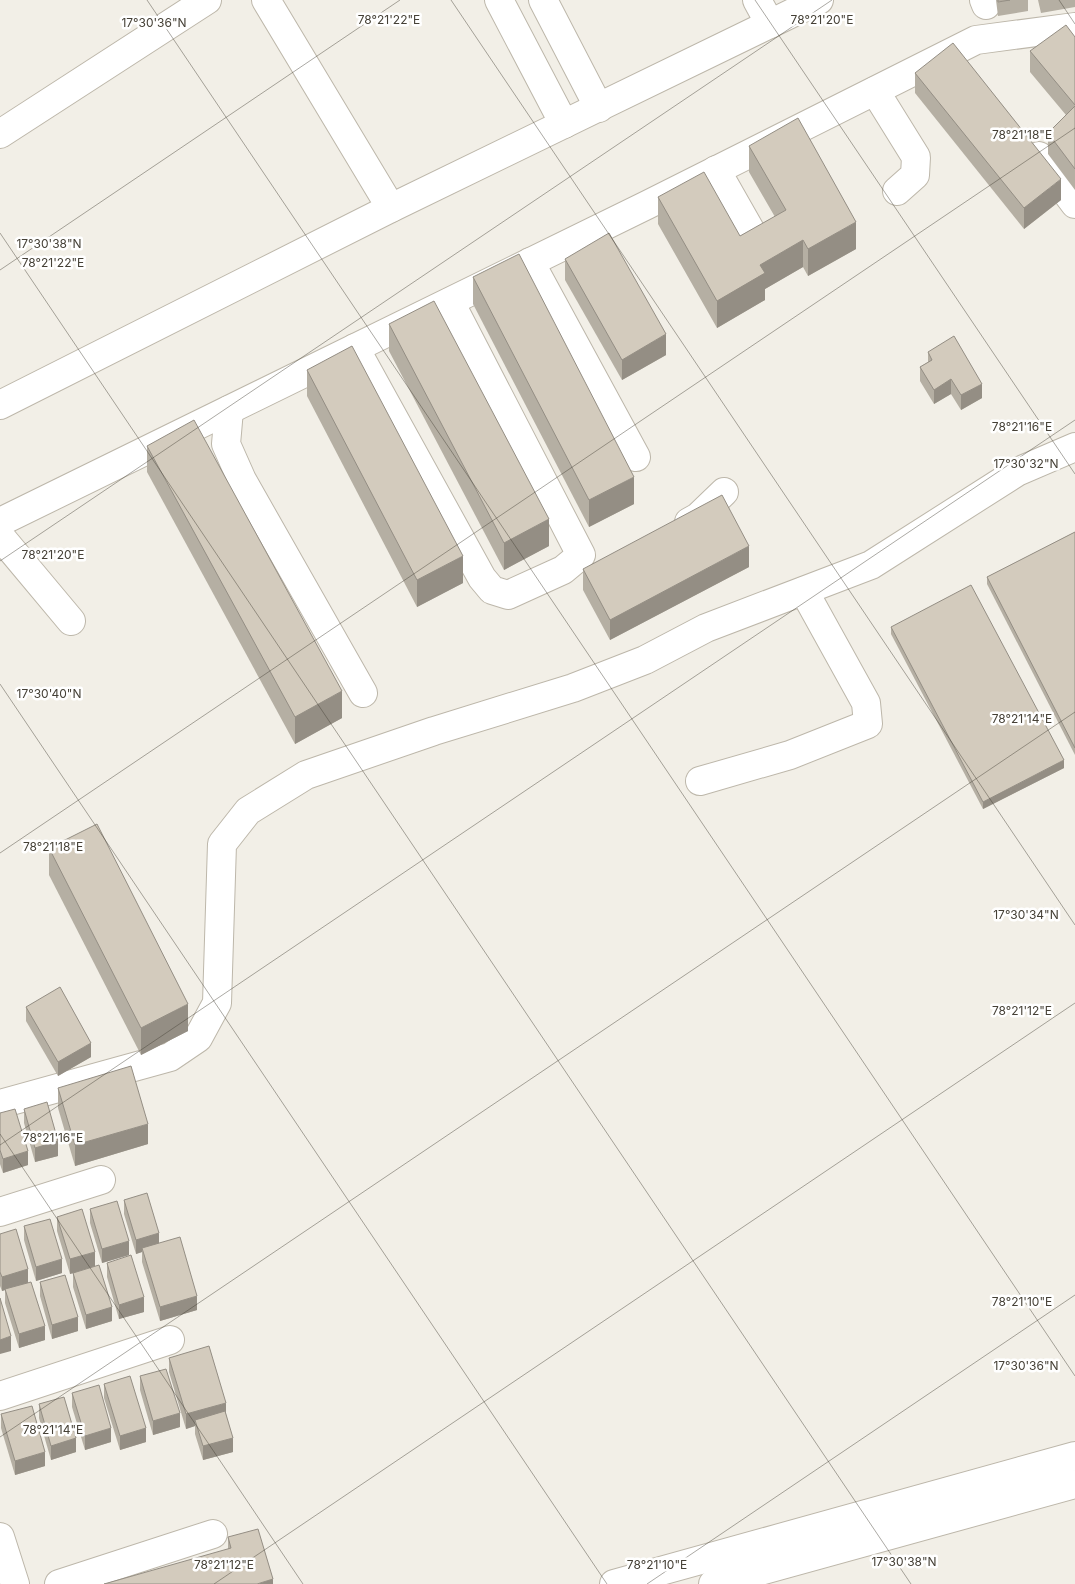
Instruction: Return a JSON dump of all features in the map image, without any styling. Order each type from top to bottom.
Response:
[{"type":"street","points":[[0,134],[207,0]]},
{"type":"street","points":[[266,0],[391,208]]},
{"type":"street","points":[[499,0],[564,124]]},
{"type":"street","points":[[543,0],[599,108]]},
{"type":"street","points":[[757,0],[770,24]]},
{"type":"street","points":[[0,405],[391,208],[819,0]]},
{"type":"street","points":[[0,522],[450,302],[976,40],[1075,27]]},
{"type":"street","points":[[874,90],[916,157],[915,175],[898,191]]},
{"type":"street","points":[[1023,134],[1075,204]]},
{"type":"street","points":[[716,170],[757,242]]},
{"type":"street","points":[[530,262],[636,457]]},
{"type":"street","points":[[355,348],[482,578],[492,590],[508,595],[593,556],[450,302]]},
{"type":"street","points":[[229,410],[226,444],[242,480],[363,694]]},
{"type":"street","points":[[0,1104],[170,1057],[198,1038],[217,1003],[222,844],[248,811],[306,775],[434,731],[573,688],[646,660],[706,628],[872,565],[1017,472],[1075,447]]},
{"type":"street","points":[[668,534],[698,517],[724,492]]},
{"type":"street","points":[[0,536],[71,621]]},
{"type":"street","points":[[700,781],[790,755],[868,724],[866,703],[804,591]]},
{"type":"street","points":[[185,1013],[198,1038]]},
{"type":"street","points":[[0,1212],[101,1180]]},
{"type":"street","points":[[0,1396],[170,1340]]},
{"type":"street","points":[[614,1584],[1075,1456]]},
{"type":"street","points":[[713,1584],[1075,1484]]},
{"type":"street","points":[[60,1584],[212,1534]]},
{"type":"street","points":[[0,1537],[14,1584]]},
{"type":"building","points":[[1066,25],[1075,37],[1075,105],[1030,51]]},
{"type":"building","points":[[953,43],[1061,179],[1024,208],[915,73]]},
{"type":"building","points":[[1075,106],[1075,169],[1048,133]]},
{"type":"building","points":[[798,118],[856,222],[808,249],[803,240],[760,265],[765,273],[717,301],[658,197],[704,172],[740,236],[786,210],[749,146]]},
{"type":"building","points":[[609,233],[666,334],[622,360],[565,259]]},
{"type":"building","points":[[519,254],[634,477],[589,500],[473,277]]},
{"type":"building","points":[[434,301],[549,519],[504,543],[389,324]]},
{"type":"building","points":[[954,336],[982,384],[961,395],[951,379],[934,390],[920,367],[932,360],[928,352]]},
{"type":"building","points":[[352,346],[463,556],[417,580],[307,370]]},
{"type":"building","points":[[194,420],[342,691],[295,717],[147,446]]},
{"type":"building","points":[[722,495],[749,546],[610,620],[583,569]]},
{"type":"building","points":[[1075,532],[1075,748],[987,577]]},
{"type":"building","points":[[971,585],[1064,760],[983,802],[891,627]]},
{"type":"building","points":[[97,824],[188,1004],[141,1028],[49,848]]},
{"type":"building","points":[[60,987],[91,1043],[58,1062],[26,1007]]},
{"type":"building","points":[[131,1066],[148,1124],[75,1145],[58,1088]]},
{"type":"building","points":[[47,1102],[58,1141],[35,1148],[24,1109]]},
{"type":"building","points":[[15,1109],[28,1151],[3,1159],[0,1150],[0,1113]]},
{"type":"building","points":[[147,1193],[159,1233],[136,1240],[124,1200]]},
{"type":"building","points":[[117,1201],[129,1241],[102,1249],[90,1209]]},
{"type":"building","points":[[82,1209],[95,1252],[70,1259],[57,1217]]},
{"type":"building","points":[[50,1219],[62,1259],[36,1267],[24,1226]]},
{"type":"building","points":[[16,1229],[28,1269],[2,1277],[0,1272],[0,1234]]},
{"type":"building","points":[[180,1237],[197,1296],[160,1307],[142,1248]]},
{"type":"building","points":[[131,1255],[144,1297],[119,1305],[107,1263]]},
{"type":"building","points":[[99,1265],[112,1307],[86,1315],[73,1273]]},
{"type":"building","points":[[65,1275],[78,1317],[52,1325],[40,1282]]},
{"type":"building","points":[[31,1282],[45,1326],[19,1334],[5,1289]]},
{"type":"building","points":[[0,1298],[11,1336],[0,1340]]},
{"type":"building","points":[[209,1346],[226,1403],[186,1414],[169,1358]]},
{"type":"building","points":[[166,1369],[180,1413],[153,1421],[140,1376]]},
{"type":"building","points":[[130,1376],[146,1428],[120,1436],[104,1384]]},
{"type":"building","points":[[99,1385],[111,1428],[85,1436],[72,1393]]},
{"type":"building","points":[[64,1397],[76,1438],[51,1446],[39,1404]]},
{"type":"building","points":[[32,1406],[45,1452],[15,1461],[1,1414]]},
{"type":"building","points":[[225,1411],[233,1438],[203,1446],[195,1420]]},
{"type":"building","points":[[258,1529],[273,1579],[257,1584],[104,1584],[231,1548],[228,1537]]}]
